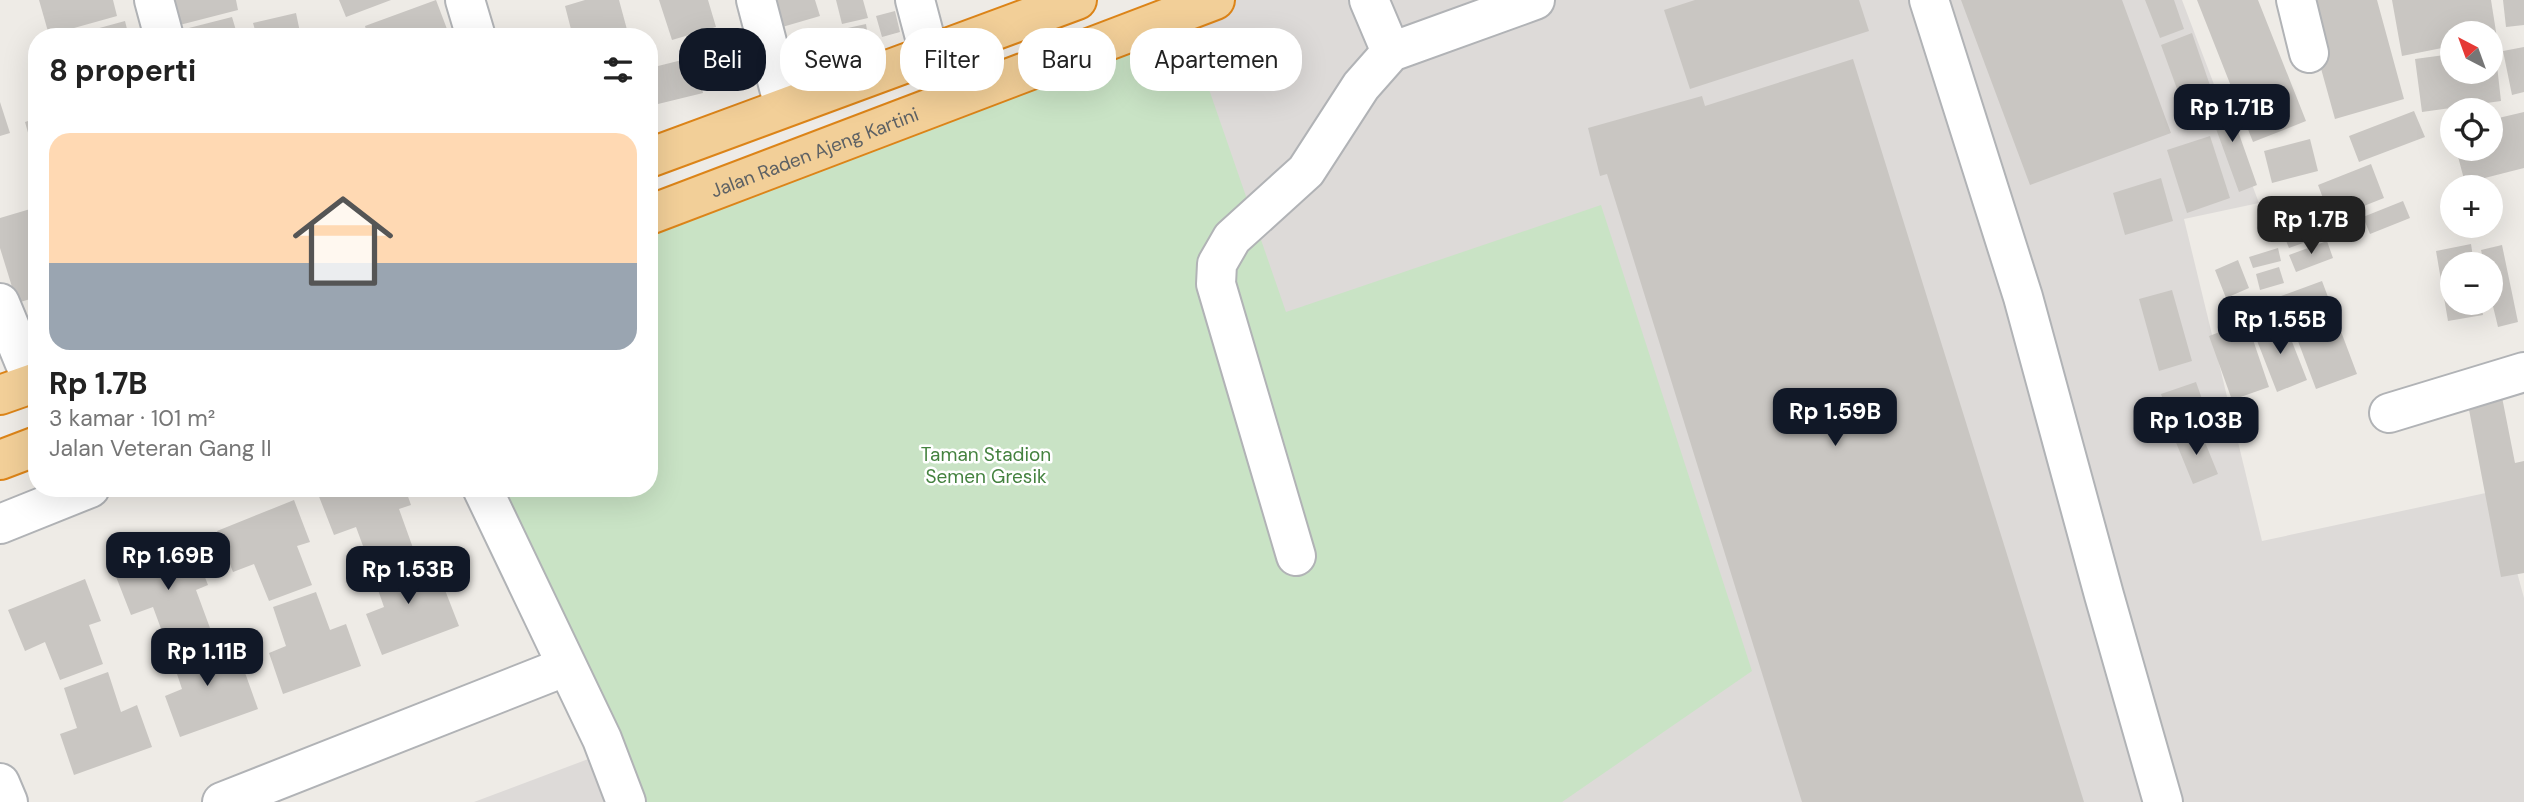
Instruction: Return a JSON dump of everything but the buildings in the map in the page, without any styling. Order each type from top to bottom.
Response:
[{"type":"highway","points":[[999,28],[1077,0]]},
{"type":"highway","name":"Jalan Raden Ajeng Kartini","points":[[658,212],[1214,0]]},
{"type":"highway","points":[[658,155],[900,64]]},
{"type":"highway","points":[[0,460],[28,449]]},
{"type":"street","points":[[154,0],[162,28]]},
{"type":"street","points":[[465,0],[473,28]]},
{"type":"street","points":[[756,0],[783,107]]},
{"type":"street","points":[[915,0],[922,28]]},
{"type":"street","points":[[1368,0],[1391,52]]},
{"type":"street","points":[[1296,556],[1216,284],[1217,264],[1232,238],[1306,171],[1361,86],[1391,52],[1535,0]]},
{"type":"street","points":[[1929,0],[2023,297],[2163,802]]},
{"type":"street","points":[[2296,0],[2309,53]]},
{"type":"street","points":[[0,303],[23,387]]},
{"type":"street","points":[[2389,413],[2524,372]]},
{"type":"street","points":[[0,524],[68,497]]},
{"type":"street","points":[[486,497],[602,739],[626,802]]},
{"type":"street","points":[[222,802],[567,666]]},
{"type":"street","points":[[0,783],[8,802]]},
{"type":"shaded area","points":[[1235,0],[2182,0],[2259,203],[2184,219],[2262,541],[2495,491],[2524,598],[2524,802],[474,802],[607,752],[648,497],[658,497],[658,480],[1100,91],[1116,91],[1116,77],[1130,65],[1130,91],[1302,91],[1302,28],[1172,28],[1184,17]]},
{"type":"green space","name":"Taman Stadion Semen Gresik","points":[[1184,17],[1188,28],[1154,28]]},
{"type":"green space","name":"Taman Stadion Semen Gresik","points":[[1130,37],[1130,91],[1210,91],[1286,312],[1601,205],[1752,671],[1562,802],[628,802],[498,497],[658,497],[658,211],[983,91],[1004,91],[1004,83],[1018,78],[1018,91],[1116,91],[1116,42]]}]
